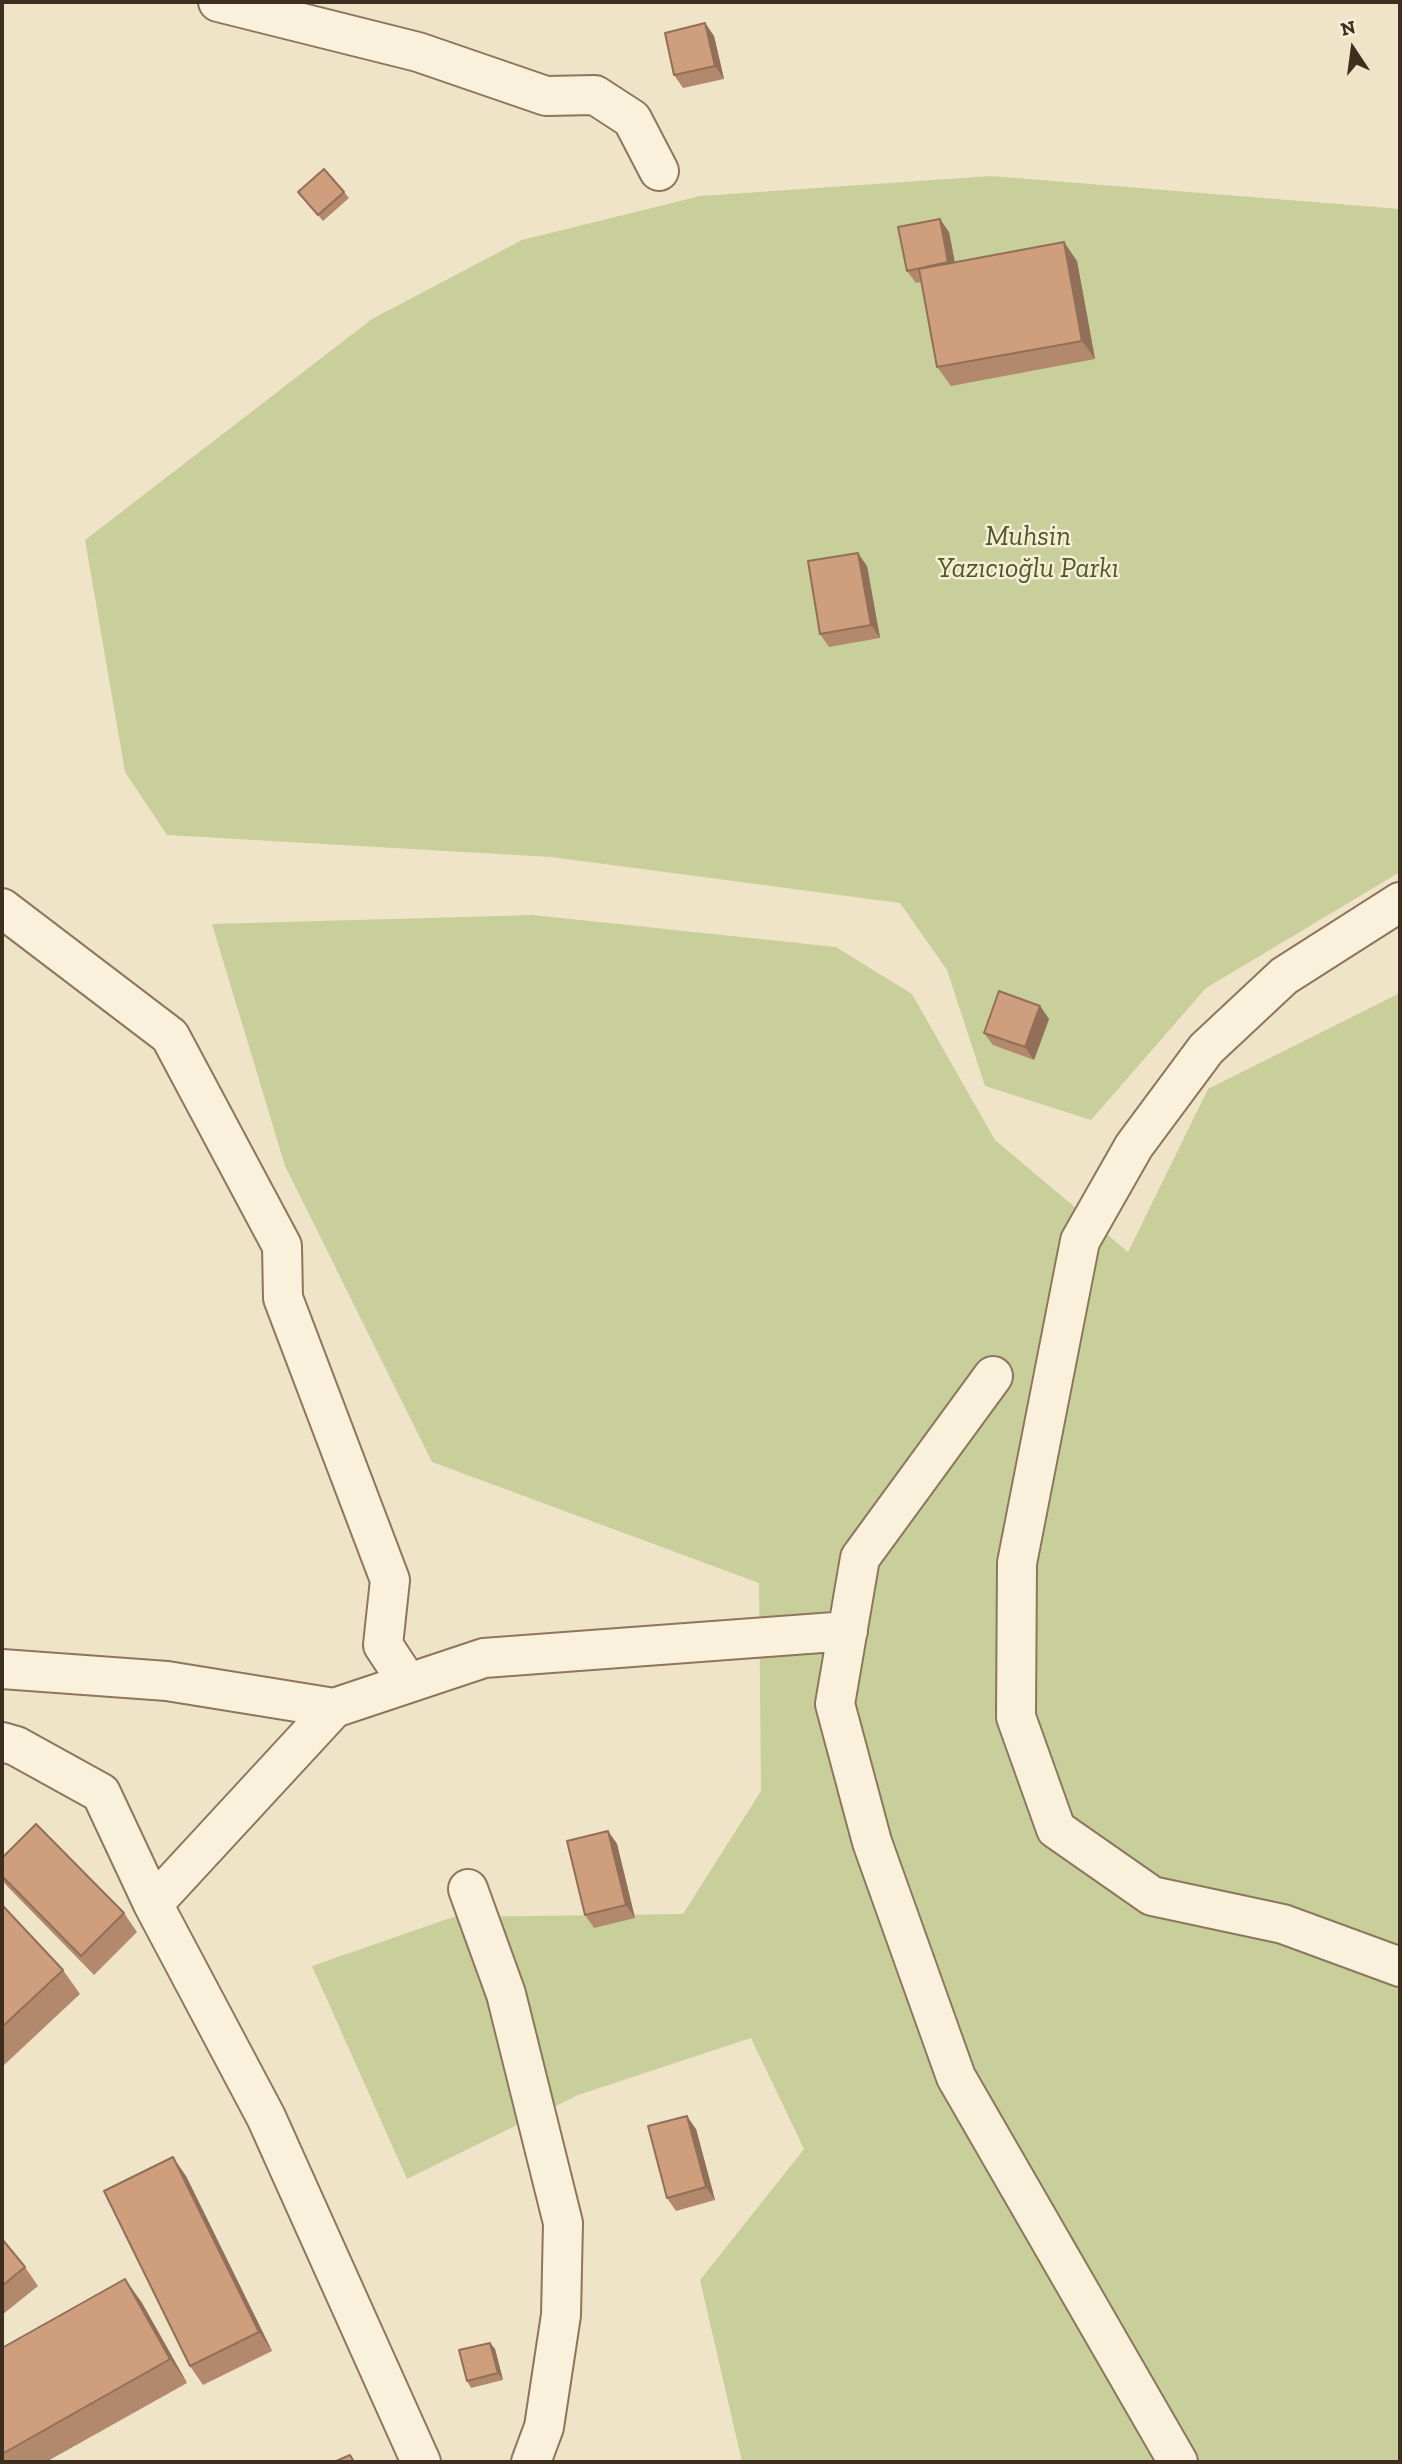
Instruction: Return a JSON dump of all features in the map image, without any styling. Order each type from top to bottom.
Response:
[{"type":"street","points":[[218,2],[418,52],[546,96],[595,95],[632,119],[659,171]]},
{"type":"street","points":[[1400,902],[1284,976],[1206,1049],[1134,1146],[1080,1241],[1017,1563],[1016,1717],[1056,1829],[1152,1896],[1283,1924],[1400,1967]]},
{"type":"street","points":[[2,908],[170,1036],[282,1246],[283,1298],[390,1580],[383,1645],[408,1683]]},
{"type":"street","points":[[993,1376],[860,1558],[835,1704],[872,1842],[956,2077],[1178,2462]]},
{"type":"street","points":[[2,1669],[167,1681],[334,1708],[484,1658],[848,1631]]},
{"type":"street","points":[[153,1904],[334,1708]]},
{"type":"street","points":[[2,1742],[16,1746],[101,1793],[153,1904],[266,2117],[421,2462]]},
{"type":"street","points":[[468,1889],[506,1994],[564,2223],[561,2315],[544,2427],[531,2462]]},
{"type":"green space","name":"Muhsin Yazıcıoğlu Parkı","points":[[991,176],[1400,209],[1400,872],[1206,988],[1091,1120],[985,1086],[947,970],[900,903],[551,857],[167,835],[125,772],[85,540],[372,319],[522,240],[700,196]]},
{"type":"green space","points":[[533,915],[836,947],[912,994],[995,1140],[1128,1252],[1208,1089],[1400,993],[1400,2462],[742,2462],[700,2280],[804,2149],[751,2038],[578,2095],[407,2179],[312,1966],[453,1917],[683,1914],[761,1791],[759,1583],[432,1462],[285,1166],[212,924]]},
{"type":"building","points":[[705,23],[715,66],[674,75],[665,33]]},
{"type":"building","points":[[324,169],[344,192],[318,215],[298,192]]},
{"type":"building","points":[[940,219],[948,262],[907,271],[898,227]]},
{"type":"building","points":[[1064,242],[1082,341],[937,367],[919,269]]},
{"type":"building","points":[[858,553],[871,625],[820,634],[808,561]]},
{"type":"building","points":[[999,991],[1040,1006],[1025,1047],[984,1033]]},
{"type":"building","points":[[36,1824],[124,1913],[81,1956],[2,1876],[2,1858]]},
{"type":"building","points":[[608,1831],[626,1905],[585,1915],[567,1841]]},
{"type":"building","points":[[2,1905],[63,1970],[2,2027]]},
{"type":"building","points":[[687,2116],[706,2187],[667,2198],[648,2126]]},
{"type":"building","points":[[173,2157],[259,2332],[190,2366],[104,2191]]},
{"type":"building","points":[[2,2239],[25,2267],[2,2286]]},
{"type":"building","points":[[125,2279],[170,2359],[2,2454],[2,2348]]},
{"type":"building","points":[[490,2343],[498,2373],[467,2381],[459,2350]]},
{"type":"building","points":[[350,2455],[354,2462],[334,2462]]}]
